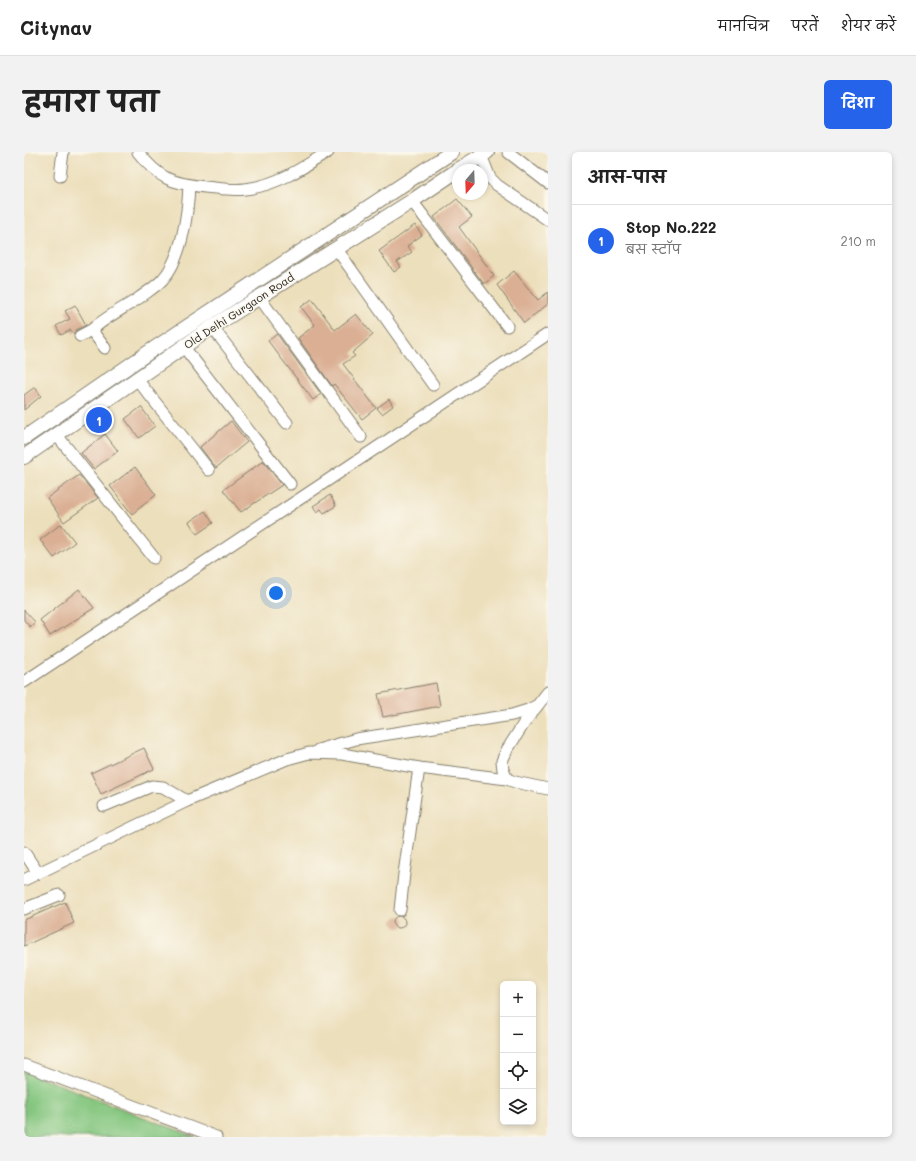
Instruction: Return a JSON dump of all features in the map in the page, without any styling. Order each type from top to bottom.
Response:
[{"type":"main road","name":"Old Delhi Gurgaon Road","points":[[25,435],[452,152]]},
{"type":"main road","name":"Old Delhi Gurgaon Road","points":[[467,164],[484,153]]},
{"type":"main road","name":"Old Delhi Gurgaon Road","points":[[27,454],[212,326],[412,201],[452,174]]},
{"type":"street","points":[[60,176],[63,152]]},
{"type":"street","points":[[138,152],[150,167],[160,175],[169,179],[189,185],[231,189],[245,189],[264,185],[281,179],[328,152]]},
{"type":"street","points":[[508,152],[548,183]]},
{"type":"street","points":[[484,153],[490,178],[497,185],[548,220]]},
{"type":"street","points":[[80,336],[145,294],[163,279],[168,272],[179,246],[187,218],[189,185]]},
{"type":"street","points":[[412,201],[507,326]]},
{"type":"street","points":[[336,248],[433,385]]},
{"type":"street","points":[[259,297],[361,437]]},
{"type":"street","points":[[212,326],[287,423]]},
{"type":"street","points":[[93,329],[94,335],[105,348]]},
{"type":"street","points":[[24,682],[548,334]]},
{"type":"street","points":[[183,346],[290,484]]},
{"type":"street","points":[[136,378],[209,470]]},
{"type":"street","points":[[56,434],[154,558]]},
{"type":"street","points":[[25,435],[27,454]]},
{"type":"street","points":[[507,779],[503,770],[502,760],[510,744],[536,706],[548,692]]},
{"type":"street","points":[[24,880],[187,801],[287,759],[356,739],[512,715],[536,706]]},
{"type":"street","points":[[309,753],[342,754],[419,768],[507,779],[548,789]]},
{"type":"street","points":[[400,910],[419,768]]},
{"type":"street","points":[[104,806],[152,786],[163,787],[187,801]]},
{"type":"street","points":[[24,852],[38,873]]},
{"type":"street","points":[[24,909],[59,895]]},
{"type":"street","points":[[24,1064],[216,1137]]},
{"type":"green space","points":[[24,1071],[195,1137],[24,1137]]},
{"type":"building","points":[[456,200],[458,200],[472,217],[459,227],[494,276],[484,284],[434,217]]},
{"type":"building","points":[[415,225],[422,235],[407,246],[412,252],[397,262],[401,267],[394,272],[379,251]]},
{"type":"building","points":[[514,271],[538,300],[548,292],[548,304],[524,323],[497,285]]},
{"type":"building","points":[[312,299],[335,330],[356,314],[373,335],[352,353],[355,356],[343,364],[376,408],[362,419],[334,384],[332,386],[298,338],[315,325],[301,307]]},
{"type":"building","points":[[75,305],[86,325],[76,330],[74,334],[71,330],[61,335],[56,326],[70,319],[65,311]]},
{"type":"building","points":[[277,334],[321,394],[313,400],[268,341]]},
{"type":"building","points":[[35,387],[41,396],[24,410],[24,395]]},
{"type":"building","points":[[389,399],[393,406],[382,414],[377,408]]},
{"type":"building","points":[[141,407],[155,426],[139,438],[125,419]]},
{"type":"building","points":[[231,421],[247,442],[216,468],[200,447]]},
{"type":"building","points":[[105,434],[118,451],[94,469],[81,453]]},
{"type":"building","points":[[263,461],[282,485],[241,512],[223,490]]},
{"type":"building","points":[[135,467],[156,495],[132,514],[110,486]]},
{"type":"building","points":[[79,475],[98,498],[64,522],[47,498]]},
{"type":"building","points":[[330,495],[336,506],[324,513],[321,509],[317,512],[313,506]]},
{"type":"building","points":[[205,511],[213,523],[197,534],[189,522]]},
{"type":"building","points":[[61,524],[75,542],[54,558],[40,540]]},
{"type":"building","points":[[79,589],[94,608],[50,636],[40,620]]},
{"type":"building","points":[[24,610],[35,622],[30,627],[24,620]]},
{"type":"building","points":[[436,683],[440,706],[383,717],[378,694]]},
{"type":"building","points":[[144,748],[154,769],[101,794],[91,773]]},
{"type":"building","points":[[65,902],[74,923],[24,946],[24,920]]},
{"type":"building","points":[[397,916],[401,916],[405,922],[401,928],[397,928],[393,924],[393,920]]},
{"type":"place","name":"Stop No.222","points":[[99,420]]}]
